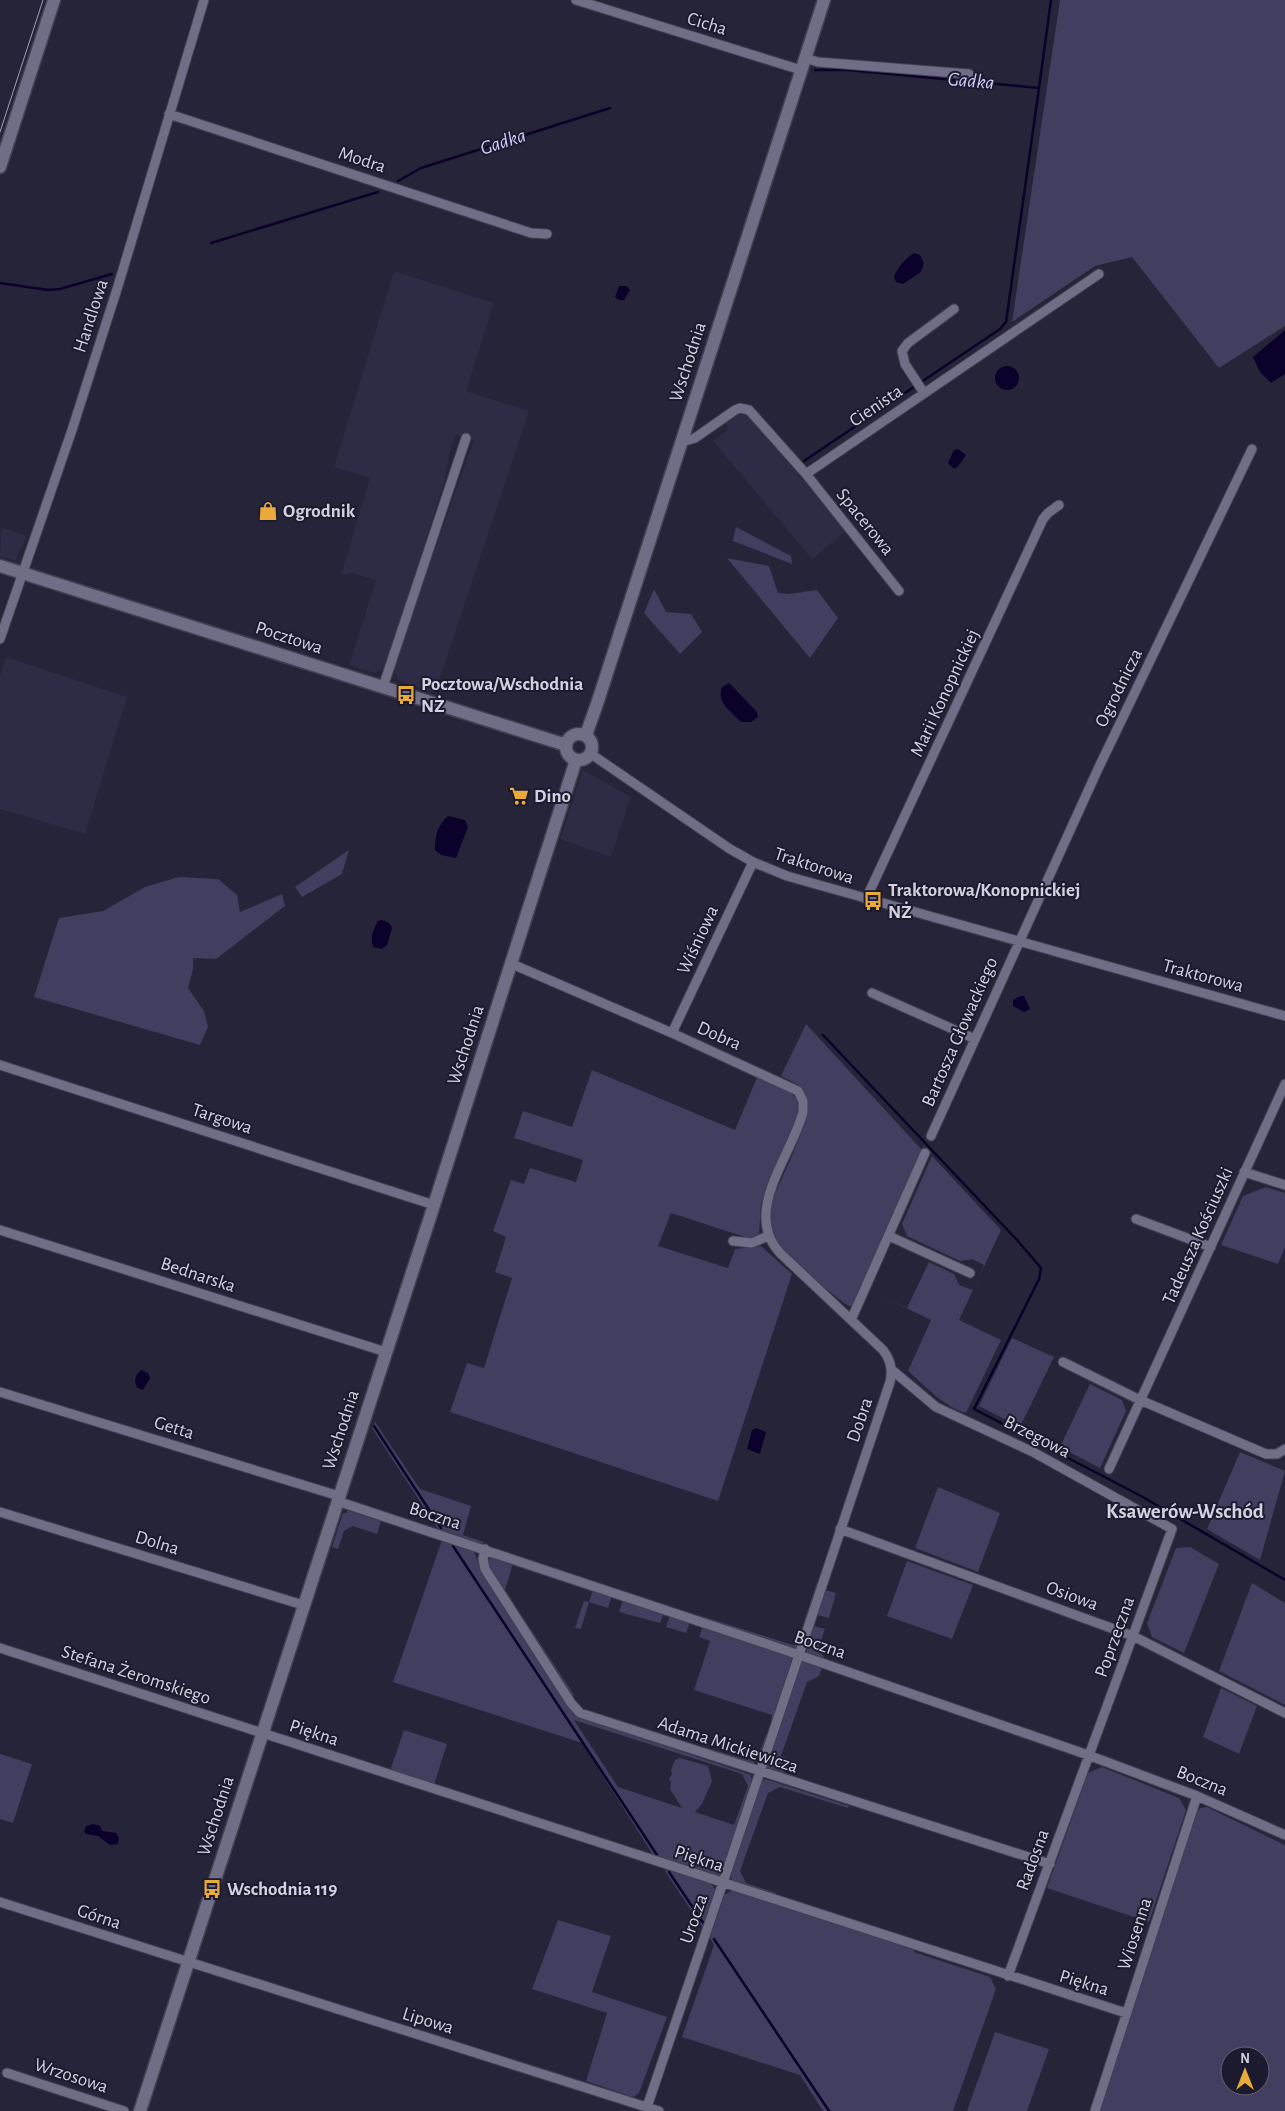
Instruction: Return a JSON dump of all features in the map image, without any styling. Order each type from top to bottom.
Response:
[{"type":"street","points":[[0,167],[54,0]]},
{"type":"street","name":"Handlowa","points":[[0,638],[69,439],[204,0]]},
{"type":"street","name":"Cicha","points":[[576,0],[803,64],[818,62],[969,74]]},
{"type":"street","name":"Wschodnia","points":[[586,735],[824,0]]},
{"type":"street","name":"Modra","points":[[169,114],[531,233],[547,234]]},
{"type":"street","name":"Cienista","points":[[806,474],[1099,274]]},
{"type":"street","points":[[924,393],[904,364],[902,352],[908,342],[954,309]]},
{"type":"street","points":[[682,442],[695,438],[735,410],[745,409],[754,414],[806,474]]},
{"type":"street","points":[[383,687],[466,438]]},
{"type":"street","name":"Ogrodnicza","points":[[1018,942],[1102,760],[1252,449]]},
{"type":"street","name":"Spacerowa","points":[[806,474],[899,591]]},
{"type":"street","name":"Marii Konopnickiej","points":[[866,899],[1043,520],[1048,513],[1059,505]]},
{"type":"street","name":"Pocztowa","points":[[0,566],[566,745]]},
{"type":"street","points":[[586,735],[592,743],[591,754],[584,760],[576,760],[568,754],[566,745],[573,736],[586,735]]},
{"type":"street","name":"Traktorowa","points":[[591,754],[730,848],[753,862],[787,876],[1285,1016]]},
{"type":"street","name":"Wschodnia","points":[[140,2111],[512,964],[576,760]]},
{"type":"street","name":"Wiśniowa","points":[[672,1033],[753,862]]},
{"type":"street","name":"Bartosza Głowackiego","points":[[931,1136],[1018,942]]},
{"type":"street","name":"Dobra","points":[[512,964],[793,1087],[802,1096],[803,1108],[799,1125],[766,1204],[764,1223],[768,1236]]},
{"type":"street","points":[[872,993],[975,1039]]},
{"type":"street","name":"Targowa","points":[[0,1065],[434,1205]]},
{"type":"street","name":"Tadeusza Kościuszki","points":[[1109,1469],[1285,1084]]},
{"type":"street","points":[[852,1320],[925,1153]]},
{"type":"street","points":[[1244,1172],[1285,1185]]},
{"type":"street","points":[[1136,1219],[1211,1247]]},
{"type":"street","name":"Bednarska","points":[[0,1230],[386,1352]]},
{"type":"street","points":[[733,1241],[752,1243],[768,1236],[780,1253],[883,1350],[889,1359],[892,1370]]},
{"type":"street","points":[[889,1236],[970,1274]]},
{"type":"street","points":[[1064,1362],[1140,1400],[1266,1454],[1277,1454],[1285,1449]]},
{"type":"street","name":"Dobra","points":[[799,1655],[890,1382],[892,1370]]},
{"type":"street","name":"Brzegowa","points":[[892,1370],[936,1407],[1033,1452],[1172,1530]]},
{"type":"street","name":"Getta","points":[[0,1392],[338,1499]]},
{"type":"street","name":"Boczna","points":[[338,1499],[1088,1755],[1197,1796],[1285,1835]]},
{"type":"street","name":"Dolna","points":[[0,1512],[304,1605]]},
{"type":"street","name":"Osiowa","points":[[840,1529],[1133,1636],[1285,1713]]},
{"type":"street","name":"Poprzeczna","points":[[1088,1755],[1172,1530]]},
{"type":"street","name":"Adama Mickiewicza","points":[[485,1550],[483,1559],[485,1569],[577,1711],[584,1715],[1050,1864]]},
{"type":"street","name":"Stefana Żeromskiego","points":[[0,1648],[263,1733]]},
{"type":"street","name":"Urocza","points":[[647,2107],[724,1884],[759,1772],[799,1655]]},
{"type":"street","name":"Piękna","points":[[263,1733],[1126,2013]]},
{"type":"street","name":"Radosna","points":[[1008,1976],[1088,1755]]},
{"type":"street","name":"Wiosenna","points":[[1095,2111],[1197,1796]]},
{"type":"street","name":"Górna","points":[[0,1902],[188,1963]]},
{"type":"street","name":"Lipowa","points":[[188,1963],[659,2111]]},
{"type":"street","name":"Wrzosowa","points":[[7,2073],[124,2111]]},
{"type":"shaded area","points":[[1060,0],[1285,0],[1285,326],[1219,368],[1132,257],[1095,266],[1012,322]]},
{"type":"shaded area","points":[[914,253],[920,255],[924,263],[921,272],[903,284],[896,282],[894,276],[898,269]]},
{"type":"shaded area","points":[[394,271],[494,303],[466,391],[529,411],[435,693],[399,681],[394,671],[418,596],[474,440],[456,434],[450,452],[444,483],[385,668],[374,673],[349,665],[376,580],[352,573],[341,575],[370,478],[334,467]]},
{"type":"shaded area","points":[[619,286],[627,286],[630,290],[624,300],[619,300],[615,297]]},
{"type":"shaded area","points":[[1285,330],[1285,374],[1271,383],[1260,372],[1253,357]]},
{"type":"shaded area","points":[[1007,366],[1016,369],[1019,378],[1016,387],[1007,390],[998,387],[995,378],[998,369]]},
{"type":"shaded area","points":[[738,413],[747,414],[846,531],[812,559],[713,441],[729,429],[724,422]]},
{"type":"shaded area","points":[[958,449],[966,455],[957,468],[953,468],[948,463],[954,450]]},
{"type":"shaded area","points":[[1,527],[27,536],[15,561],[0,556]]},
{"type":"shaded area","points":[[736,527],[791,556],[792,564],[733,541]]},
{"type":"shaded area","points":[[727,558],[769,566],[778,593],[789,594],[817,590],[838,618],[810,658]]},
{"type":"shaded area","points":[[654,589],[666,612],[691,614],[702,632],[680,654],[644,613]]},
{"type":"shaded area","points":[[6,657],[127,697],[85,834],[0,809],[0,676]]},
{"type":"shaded area","points":[[729,683],[757,712],[758,717],[751,722],[741,722],[723,702],[721,698],[722,687]]},
{"type":"shaded area","points":[[583,770],[631,797],[611,857],[560,839]]},
{"type":"shaded area","points":[[448,816],[465,820],[468,827],[456,858],[441,855],[435,850],[437,831]]},
{"type":"shaded area","points":[[349,850],[342,874],[302,897],[295,887]]},
{"type":"shaded area","points":[[179,877],[218,879],[237,895],[240,912],[282,894],[285,906],[216,959],[193,958],[193,969],[188,988],[204,1011],[208,1027],[200,1045],[34,997],[59,918],[103,911],[145,887]]},
{"type":"shaded area","points":[[382,920],[389,923],[392,928],[387,945],[382,949],[373,947],[372,934],[378,921]]},
{"type":"shaded area","points":[[1024,996],[1030,1009],[1024,1012],[1013,1006],[1013,1000]]},
{"type":"shaded area","points":[[806,1024],[922,1150],[858,1300],[852,1306],[844,1303],[792,1260],[774,1241],[769,1229],[772,1202],[796,1146],[805,1115],[806,1102],[803,1091],[796,1084],[781,1076]]},
{"type":"shaded area","points":[[592,1070],[735,1130],[758,1075],[789,1090],[797,1100],[797,1117],[761,1204],[759,1236],[754,1239],[748,1238],[671,1213],[658,1246],[728,1268],[735,1249],[761,1246],[792,1274],[718,1501],[450,1412],[467,1363],[484,1368],[512,1278],[495,1272],[506,1237],[493,1231],[511,1180],[524,1184],[530,1168],[576,1182],[583,1160],[514,1138],[523,1111],[572,1127]]},
{"type":"shaded area","points":[[932,1156],[1001,1230],[973,1290],[984,1265],[972,1259],[960,1261],[907,1236],[902,1224]]},
{"type":"shaded area","points":[[1266,1187],[1285,1193],[1285,1247],[1278,1264],[1221,1245],[1243,1196]]},
{"type":"shaded area","points":[[929,1262],[954,1274],[959,1285],[973,1290],[959,1320],[1001,1340],[966,1413],[942,1401],[908,1371],[931,1320],[873,1292],[907,1308]]},
{"type":"shaded area","points":[[1012,1338],[1054,1357],[1020,1427],[979,1406]]},
{"type":"shaded area","points":[[141,1370],[148,1373],[150,1378],[143,1390],[136,1386],[135,1381],[137,1374]]},
{"type":"shaded area","points":[[1090,1384],[1122,1400],[1126,1411],[1100,1468],[1060,1447]]},
{"type":"shaded area","points":[[375,1422],[420,1489],[471,1506],[463,1535],[484,1542],[482,1545],[350,1502],[348,1499],[438,1529],[372,1428]]},
{"type":"shaded area","points":[[756,1428],[766,1432],[760,1454],[747,1449],[752,1430]]},
{"type":"shaded area","points":[[1240,1452],[1285,1471],[1260,1560],[1207,1529]]},
{"type":"shaded area","points":[[938,1487],[1000,1513],[978,1572],[915,1548]]},
{"type":"shaded area","points":[[347,1510],[381,1521],[377,1534],[353,1526],[344,1531],[338,1549],[332,1547],[343,1513],[347,1513]]},
{"type":"shaded area","points":[[442,1540],[473,1549],[482,1572],[574,1715],[751,1775],[752,1783],[722,1875],[717,1877],[655,1858],[582,1743],[393,1682]],"holes":[[[574,1720],[742,1774],[748,1786],[734,1825],[695,1812],[702,1804],[712,1781],[708,1766],[680,1758],[675,1760],[669,1779],[671,1783],[670,1789],[682,1808],[618,1787]]]},
{"type":"shaded area","points":[[1190,1547],[1219,1564],[1184,1653],[1152,1637],[1147,1623],[1176,1548]]},
{"type":"shaded area","points":[[492,1557],[513,1563],[505,1590],[574,1695],[572,1697],[489,1568],[488,1560]]},
{"type":"shaded area","points":[[907,1561],[973,1585],[952,1639],[887,1616]]},
{"type":"shaded area","points":[[817,1582],[819,1583],[796,1649],[699,1617],[698,1615],[793,1645],[797,1643]]},
{"type":"shaded area","points":[[1252,1583],[1285,1603],[1285,1705],[1219,1671]]},
{"type":"shaded area","points":[[593,1590],[612,1596],[608,1608],[589,1602]]},
{"type":"shaded area","points":[[825,1590],[836,1593],[829,1618],[817,1615]]},
{"type":"shaded area","points":[[623,1600],[664,1613],[660,1623],[619,1612]]},
{"type":"shaded area","points":[[584,1601],[589,1602],[581,1629],[575,1628]]},
{"type":"shaded area","points":[[670,1615],[690,1622],[686,1633],[666,1627]]},
{"type":"shaded area","points":[[703,1626],[792,1658],[773,1721],[771,1721],[772,1715],[694,1690],[710,1641],[699,1637]]},
{"type":"shaded area","points":[[814,1626],[825,1629],[819,1647],[825,1660],[808,1655],[806,1652]]},
{"type":"shaded area","points":[[803,1662],[822,1667],[819,1676],[807,1682],[781,1756],[787,1758],[783,1770],[785,1773],[814,1783],[813,1786],[768,1769],[766,1765],[800,1663]]},
{"type":"shaded area","points":[[1221,1688],[1257,1706],[1239,1754],[1203,1737]]},
{"type":"shaded area","points":[[404,1730],[447,1744],[434,1785],[390,1771]]},
{"type":"shaded area","points":[[766,1735],[768,1735],[760,1757],[752,1765],[713,1753],[714,1750],[747,1760],[759,1754]]},
{"type":"shaded area","points":[[0,1754],[32,1764],[13,1823],[0,1819]]},
{"type":"shaded area","points":[[1102,1767],[1179,1798],[1186,1810],[1149,1922],[1047,1888],[1088,1773]]},
{"type":"shaded area","points":[[765,1779],[849,1806],[848,1808],[780,1787],[768,1793],[740,1871],[746,1883],[776,1893],[774,1897],[733,1882],[731,1877],[760,1781]]},
{"type":"shaded area","points":[[1207,1807],[1285,1845],[1285,2111],[1097,2111],[1197,1812],[1200,1808]]},
{"type":"shaded area","points":[[93,1824],[100,1826],[102,1831],[116,1833],[119,1838],[118,1844],[110,1845],[98,1836],[86,1834],[84,1831],[86,1826]]},
{"type":"shaded area","points":[[671,1869],[711,1883],[716,1891],[704,1930],[665,1871]]},
{"type":"shaded area","points":[[733,1890],[914,1949],[914,1952],[990,1977],[996,1989],[953,2111],[823,2111],[800,2075],[682,2037],[714,1945],[710,1938],[724,1895]]},
{"type":"shaded area","points":[[558,1920],[611,1936],[592,1992],[667,2017],[639,2093],[633,2097],[586,2081],[607,2013],[532,1989]]},
{"type":"shaded area","points":[[995,2032],[1049,2049],[1027,2111],[967,2111]]},
{"type":"waterway","name":"Gadka","points":[[815,70],[848,70],[1039,88],[1051,0]]},
{"type":"waterway","points":[[804,461],[1000,329],[1006,322],[1039,88]]},
{"type":"waterway","name":"Gadka","points":[[398,181],[421,168],[610,108]]},
{"type":"waterway","name":"Gadka","points":[[211,243],[378,192]]},
{"type":"waterway","name":"Gadka","points":[[0,283],[48,290],[60,289],[112,274]]},
{"type":"waterway","points":[[823,1035],[1017,1240],[1041,1268],[1039,1279],[974,1409],[1141,1496],[1285,1580]]},
{"type":"waterway","points":[[374,1426],[441,1528]]},
{"type":"waterway","points":[[453,1546],[657,1855]]},
{"type":"waterway","points":[[669,1872],[704,1924]]},
{"type":"waterway","points":[[714,1939],[829,2111]]},
{"type":"tram line","points":[[0,132],[43,0]]},
{"type":"place","name":"Ogrodnik","points":[[268,511]]},
{"type":"place","name":"Pocztowa/Wschodnia NŻ","points":[[406,695]]},
{"type":"place","name":"Dino","points":[[519,796]]},
{"type":"place","name":"Traktorowa/Konopnickiej NŻ","points":[[873,901]]},
{"type":"place","name":"Wschodnia 119","points":[[212,1889]]},
{"type":"district","name":"Ksawerów-Wschód","points":[[1185,1511]]}]
